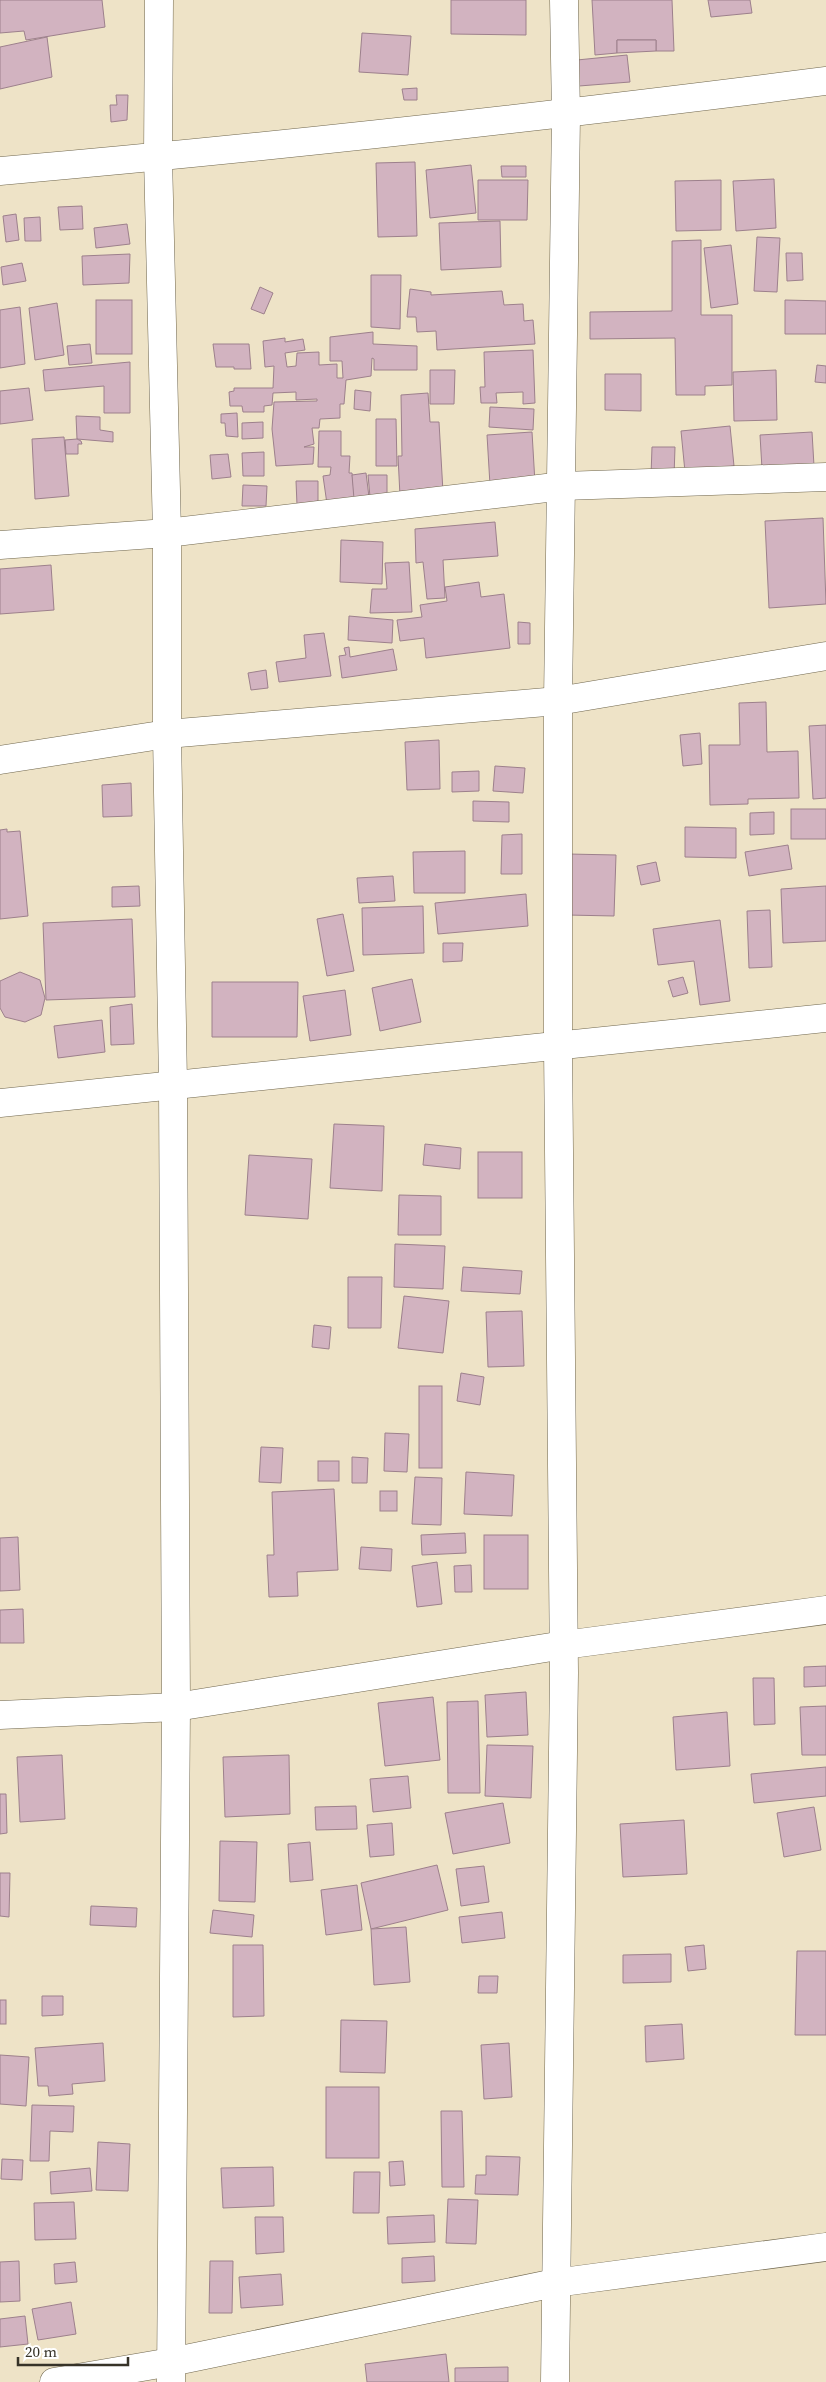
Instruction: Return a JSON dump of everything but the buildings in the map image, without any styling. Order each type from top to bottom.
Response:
[{"type":"street","points":[[159,0],[158,157],[167,533],[167,734],[173,1084],[176,1707],[171,2372]]},
{"type":"street","points":[[555,2382],[564,1645],[558,1046],[558,700],[563,486],[566,114],[564,0]]},
{"type":"street","points":[[0,171],[158,157],[566,114],[826,81]]},
{"type":"street","points":[[0,546],[167,533],[563,486],[826,477]]},
{"type":"street","points":[[0,760],[167,734],[558,700],[826,656]]},
{"type":"street","points":[[0,1103],[826,1018]]},
{"type":"street","points":[[0,1715],[176,1707],[564,1645],[826,1610]]},
{"type":"street","points":[[54,2382],[171,2372],[555,2283],[826,2247]]}]
